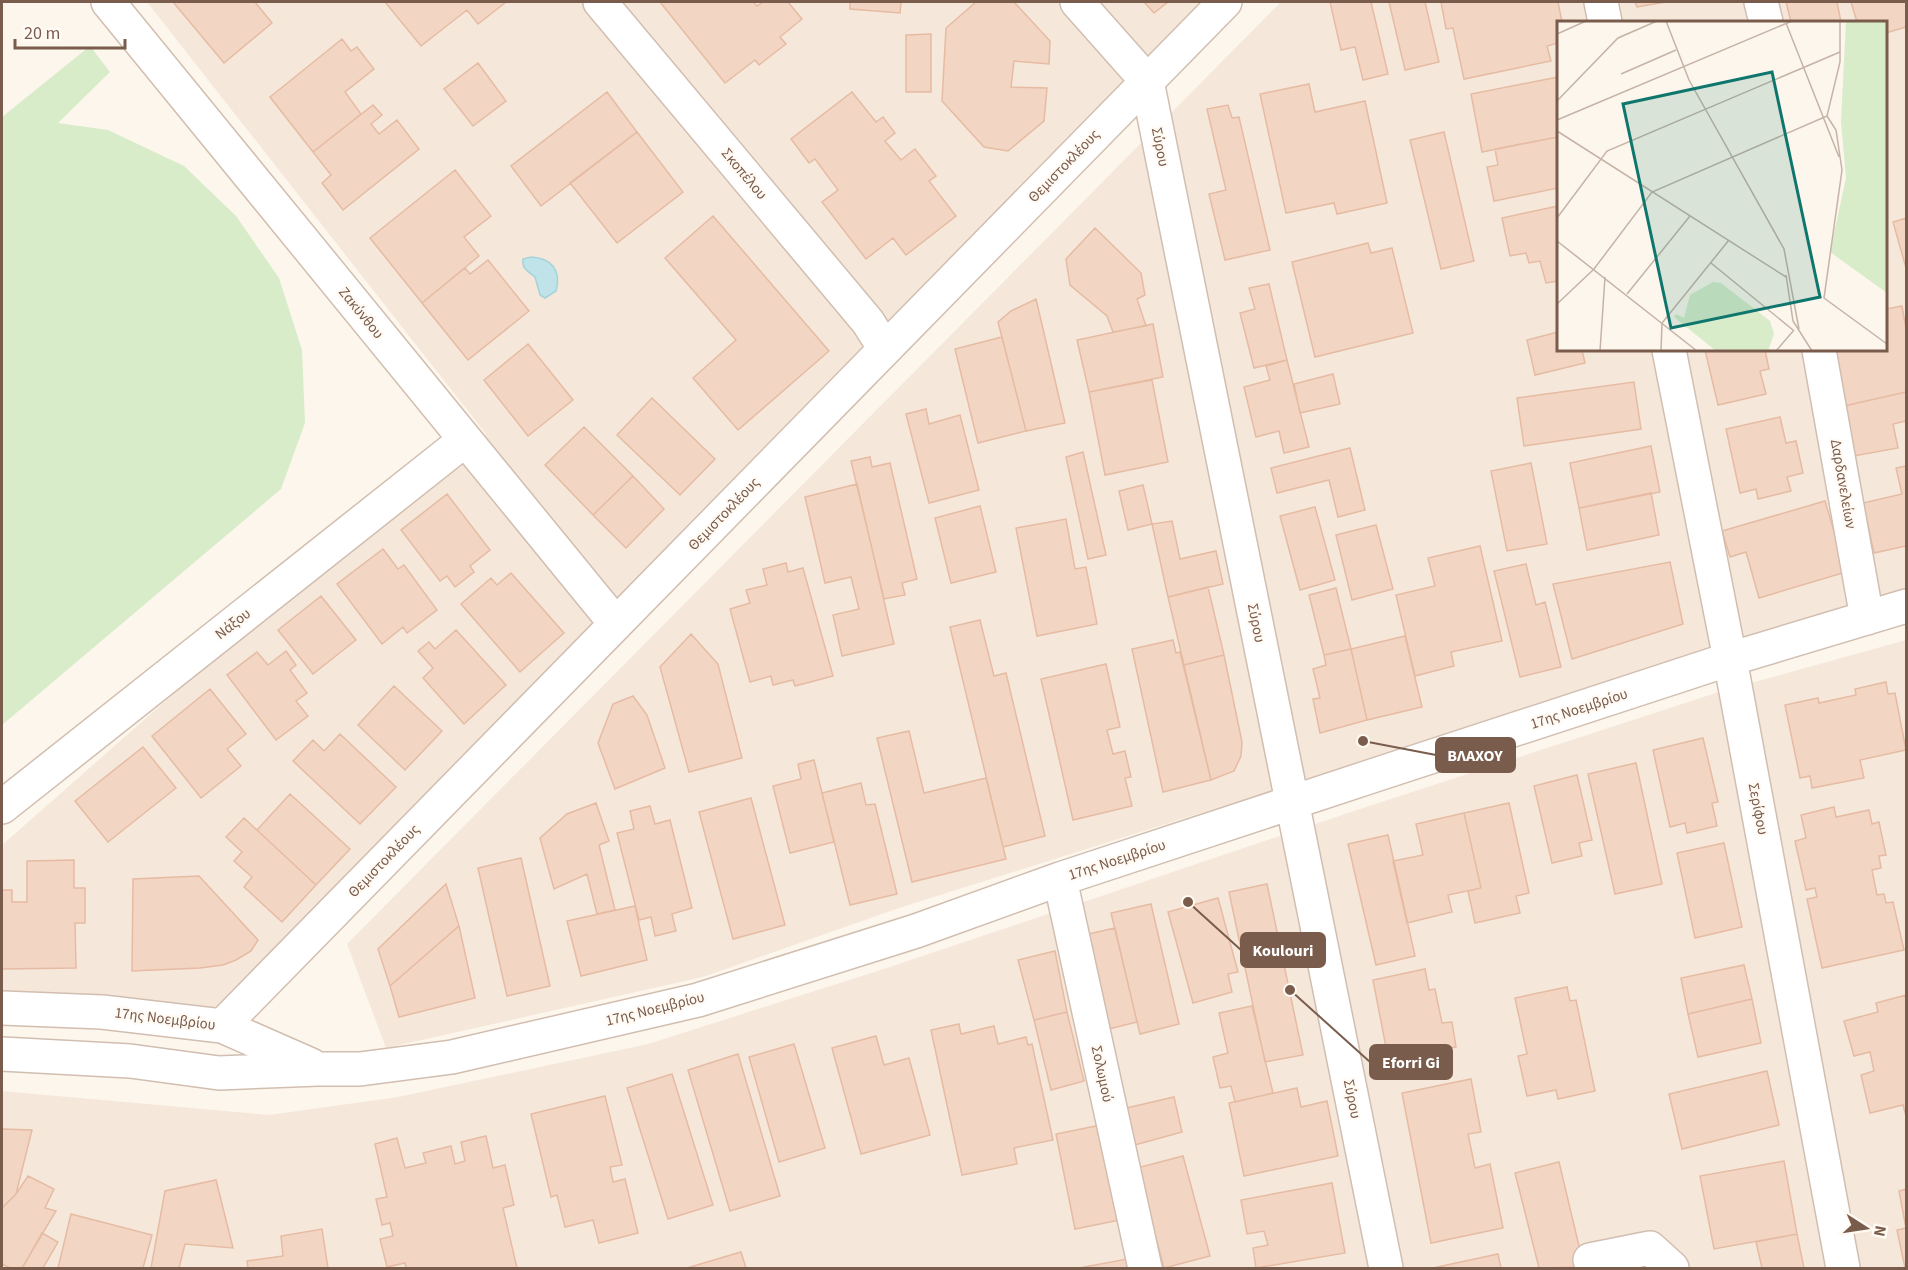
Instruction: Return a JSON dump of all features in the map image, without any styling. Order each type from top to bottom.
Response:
[{"type":"street","name":"Ζακύνθου","points":[[108,2],[616,624]]},
{"type":"street","name":"Σκοπέλου","points":[[600,2],[868,322],[885,349]]},
{"type":"street","points":[[1077,2],[1147,81]]},
{"type":"street","name":"Θεμιστοκλέους","points":[[222,1026],[1225,2]]},
{"type":"street","points":[[1601,2],[1605,21]]},
{"type":"street","points":[[1761,2],[1766,21]]},
{"type":"street","name":"Σύρου","points":[[1147,81],[1386,1269]]},
{"type":"street","name":"Σερίφου","points":[[1669,351],[1730,659],[1843,1269]]},
{"type":"street","name":"Δαρδανελείων","points":[[1819,351],[1867,618]]},
{"type":"street","name":"Νάξου","points":[[2,807],[465,440]]},
{"type":"street","name":"17ης Νοεμβρίου","points":[[2,1054],[130,1061],[219,1073],[360,1069],[452,1057],[698,1000],[916,931],[1060,879],[1730,659],[1906,606]]},
{"type":"street","name":"Σολωμού","points":[[1060,879],[1145,1269]]},
{"type":"street","name":"17ης Νοεμβρίου","points":[[2,1008],[102,1012],[222,1026],[318,1069]]},
{"type":"street","points":[[1590,1260],[1650,1248],[1672,1269]]},
{"type":"shaded area","points":[[147,2],[1203,2],[228,1010],[2,992],[2,845],[178,690],[486,434]]},
{"type":"shaded area","points":[[1281,2],[1906,2],[1906,591],[899,908],[703,977],[386,1048],[347,944]]},
{"type":"shaded area","points":[[1906,640],[1906,1268],[2,1268],[2,1091],[269,1115],[398,1097],[648,1044],[890,967],[1357,810],[1722,691]]},
{"type":"green space","points":[[90,46],[110,72],[58,123],[108,130],[184,166],[236,216],[279,278],[302,350],[305,423],[281,489],[2,725],[2,117]]},
{"type":"water","points":[[531,257],[544,260],[556,271],[556,291],[545,298],[540,295],[535,277],[523,266],[523,259]]},
{"type":"building","points":[[173,2],[255,2],[272,23],[224,63]]},
{"type":"building","points":[[385,2],[506,2],[478,24],[467,10],[421,46]]},
{"type":"building","points":[[660,2],[753,2],[757,6],[763,2],[788,2],[802,19],[780,37],[786,44],[759,65],[755,60],[725,83]]},
{"type":"building","points":[[850,2],[901,2],[900,13],[850,9]]},
{"type":"building","points":[[976,2],[1014,2],[1050,41],[1049,64],[1014,61],[1011,87],[1047,88],[1044,121],[1008,151],[984,147],[942,101],[946,28]]},
{"type":"building","points":[[1144,2],[1168,2],[1154,13]]},
{"type":"building","points":[[1330,2],[1371,2],[1388,74],[1363,80],[1355,47],[1341,50]]},
{"type":"building","points":[[1389,2],[1425,2],[1439,62],[1405,70]]},
{"type":"building","points":[[1441,2],[1558,2],[1562,21],[1557,21],[1557,43],[1547,46],[1551,61],[1464,79],[1453,28],[1446,29]]},
{"type":"building","points":[[1635,2],[1666,2],[1637,7]]},
{"type":"building","points":[[1786,2],[1837,2],[1841,21],[1791,21]]},
{"type":"building","points":[[1851,2],[1906,2],[1906,27],[1887,33],[1887,21],[1857,21]]},
{"type":"building","points":[[931,34],[931,92],[906,92],[906,35]]},
{"type":"building","points":[[342,39],[351,51],[357,47],[374,69],[345,92],[361,114],[313,152],[270,97]]},
{"type":"building","points":[[478,63],[506,101],[473,126],[444,89]]},
{"type":"building","points":[[1557,77],[1557,137],[1482,152],[1471,94]]},
{"type":"building","points":[[1309,84],[1315,112],[1365,101],[1387,203],[1337,214],[1334,203],[1286,213],[1260,94]]},
{"type":"building","points":[[607,92],[637,132],[541,206],[511,166]]},
{"type":"building","points":[[852,92],[876,122],[883,117],[895,133],[885,141],[901,160],[915,149],[936,176],[929,181],[956,216],[906,255],[893,238],[866,259],[822,202],[838,190],[815,159],[809,163],[791,139]]},
{"type":"building","points":[[373,105],[382,115],[371,124],[379,134],[397,120],[419,149],[343,210],[322,183],[331,175],[313,152]]},
{"type":"building","points":[[1228,105],[1232,118],[1239,117],[1270,250],[1225,260],[1209,194],[1226,190],[1207,109]]},
{"type":"building","points":[[637,132],[683,192],[617,243],[570,183]]},
{"type":"building","points":[[1444,132],[1474,261],[1441,269],[1410,140]]},
{"type":"building","points":[[1557,137],[1557,188],[1494,201],[1487,167],[1498,165],[1495,149]]},
{"type":"building","points":[[455,170],[491,216],[464,237],[479,256],[422,303],[370,238]]},
{"type":"building","points":[[1557,206],[1557,281],[1546,283],[1540,261],[1529,263],[1526,253],[1510,256],[1502,218]]},
{"type":"building","points":[[713,216],[829,351],[738,430],[693,378],[736,340],[665,258]]},
{"type":"building","points":[[1906,218],[1906,268],[1893,222]]},
{"type":"building","points":[[1095,228],[1141,273],[1145,295],[1137,299],[1146,326],[1113,332],[1107,316],[1070,285],[1066,259]]},
{"type":"building","points":[[1368,243],[1371,253],[1392,248],[1413,333],[1315,357],[1292,262]]},
{"type":"building","points":[[488,260],[529,311],[468,360],[422,303],[465,268],[470,274]]},
{"type":"building","points":[[1269,284],[1287,360],[1254,368],[1240,313],[1255,309],[1249,288]]},
{"type":"building","points":[[1036,299],[1065,423],[1026,431],[998,322],[1011,311]]},
{"type":"building","points":[[1902,306],[1906,329],[1906,392],[1844,406],[1832,351],[1887,351],[1887,309]]},
{"type":"building","points":[[1153,324],[1163,377],[1089,392],[1077,340]]},
{"type":"building","points":[[1557,332],[1557,351],[1582,351],[1585,363],[1535,375],[1527,340]]},
{"type":"building","points":[[1002,337],[1026,431],[978,443],[955,349]]},
{"type":"building","points":[[528,344],[573,400],[528,436],[484,380]]},
{"type":"building","points":[[1705,351],[1765,351],[1769,369],[1760,371],[1766,394],[1718,405]]},
{"type":"building","points":[[1287,360],[1309,447],[1284,453],[1279,431],[1256,437],[1244,387],[1270,380],[1266,366]]},
{"type":"building","points":[[1333,374],[1340,404],[1300,413],[1294,384]]},
{"type":"building","points":[[1152,380],[1168,462],[1105,475],[1089,392]]},
{"type":"building","points":[[1634,382],[1641,429],[1524,446],[1517,398]]},
{"type":"building","points":[[1906,392],[1906,421],[1893,424],[1898,448],[1854,456],[1844,406]]},
{"type":"building","points":[[652,398],[715,459],[680,495],[617,435]]},
{"type":"building","points":[[926,409],[929,424],[960,415],[979,490],[929,503],[906,414]]},
{"type":"building","points":[[1780,417],[1786,443],[1796,441],[1803,473],[1787,477],[1791,491],[1758,499],[1756,489],[1740,493],[1726,429]]},
{"type":"building","points":[[584,427],[633,476],[593,515],[545,465]]},
{"type":"building","points":[[1651,446],[1660,492],[1579,508],[1570,463]]},
{"type":"building","points":[[1350,448],[1365,510],[1338,517],[1329,480],[1277,493],[1271,468]]},
{"type":"building","points":[[1083,452],[1106,555],[1088,559],[1066,457]]},
{"type":"building","points":[[870,457],[872,467],[890,463],[917,579],[902,583],[905,595],[884,599],[851,461]]},
{"type":"building","points":[[1531,463],[1547,544],[1507,551],[1491,471]]},
{"type":"building","points":[[1906,466],[1906,546],[1874,553],[1863,503],[1902,494],[1896,468]]},
{"type":"building","points":[[633,476],[664,509],[626,548],[593,515]]},
{"type":"building","points":[[857,484],[894,644],[842,656],[833,615],[859,609],[851,577],[825,583],[805,497]]},
{"type":"building","points":[[1143,485],[1152,524],[1128,530],[1119,491]]},
{"type":"building","points":[[1651,493],[1659,535],[1587,550],[1579,508]]},
{"type":"building","points":[[447,494],[490,550],[470,566],[474,572],[455,587],[447,576],[440,581],[401,530]]},
{"type":"building","points":[[1825,501],[1846,572],[1759,598],[1746,552],[1730,557],[1722,531]]},
{"type":"building","points":[[980,506],[996,572],[951,583],[935,518]]},
{"type":"building","points":[[1315,507],[1335,580],[1300,590],[1280,516]]},
{"type":"building","points":[[1066,519],[1075,569],[1086,567],[1097,624],[1037,636],[1016,528]]},
{"type":"building","points":[[1172,521],[1180,559],[1216,551],[1223,584],[1168,597],[1152,524]]},
{"type":"building","points":[[1376,525],[1393,589],[1352,600],[1336,535]]},
{"type":"building","points":[[1480,546],[1502,641],[1451,652],[1454,666],[1415,676],[1396,595],[1435,586],[1428,558]]},
{"type":"building","points":[[383,549],[398,569],[404,565],[437,610],[407,633],[403,627],[382,644],[337,584]]},
{"type":"building","points":[[1670,562],[1683,624],[1572,659],[1553,584]]},
{"type":"building","points":[[786,563],[788,572],[803,568],[833,676],[795,686],[793,680],[773,685],[771,676],[750,682],[730,609],[750,603],[746,590],[767,585],[763,569]]},
{"type":"building","points":[[1526,564],[1536,605],[1545,602],[1561,667],[1520,677],[1494,571]]},
{"type":"building","points":[[511,573],[564,633],[520,672],[461,604],[491,578],[497,585]]},
{"type":"building","points":[[1208,587],[1224,655],[1184,665],[1168,597]]},
{"type":"building","points":[[1336,588],[1351,649],[1324,655],[1309,595]]},
{"type":"building","points":[[321,596],[356,640],[313,674],[278,630]]},
{"type":"building","points":[[980,620],[994,676],[1006,673],[1045,836],[1003,847],[950,627]]},
{"type":"building","points":[[456,630],[506,685],[464,724],[423,678],[433,668],[418,651],[429,642],[435,649]]},
{"type":"building","points":[[691,634],[718,664],[742,758],[689,772],[660,667]]},
{"type":"building","points":[[1405,636],[1422,707],[1367,720],[1351,649]]},
{"type":"building","points":[[1173,640],[1176,653],[1180,652],[1211,780],[1163,792],[1132,649]]},
{"type":"building","points":[[1351,649],[1367,720],[1320,733],[1313,699],[1320,698],[1313,669],[1326,665],[1324,655]]},
{"type":"building","points":[[286,651],[296,665],[290,670],[307,693],[296,701],[308,716],[276,740],[227,675],[257,652],[268,665]]},
{"type":"building","points":[[1224,655],[1242,742],[1241,756],[1234,771],[1211,780],[1184,665]]},
{"type":"building","points":[[1106,664],[1120,727],[1107,730],[1113,754],[1125,751],[1131,777],[1125,778],[1132,806],[1073,820],[1041,679]]},
{"type":"building","points":[[1886,682],[1888,694],[1895,693],[1906,750],[1860,760],[1864,778],[1812,788],[1810,776],[1800,778],[1785,705],[1818,698],[1819,703],[1856,695],[1855,689]]},
{"type":"building","points":[[394,686],[442,731],[405,770],[358,725]]},
{"type":"building","points":[[210,689],[246,734],[227,749],[241,766],[201,798],[152,736]]},
{"type":"building","points":[[633,696],[647,715],[665,768],[615,789],[598,743],[613,704]]},
{"type":"building","points":[[909,731],[924,793],[986,778],[1006,859],[912,882],[877,738]]},
{"type":"building","points":[[340,734],[396,787],[360,824],[293,761],[313,740],[324,751]]},
{"type":"building","points":[[1703,738],[1718,802],[1712,803],[1717,826],[1687,833],[1685,823],[1670,827],[1653,750]]},
{"type":"building","points":[[143,747],[176,788],[108,842],[75,801]]},
{"type":"building","points":[[814,760],[834,842],[790,853],[773,786],[801,779],[798,764]]},
{"type":"building","points":[[1636,763],[1662,884],[1615,894],[1588,774]]},
{"type":"building","points":[[1577,775],[1592,840],[1579,843],[1582,856],[1552,863],[1534,786]]},
{"type":"building","points":[[861,783],[866,805],[875,804],[897,894],[850,905],[822,793]]},
{"type":"building","points":[[290,794],[350,849],[316,885],[257,830]]},
{"type":"building","points":[[751,798],[785,925],[733,939],[699,812]]},
{"type":"building","points":[[596,803],[609,841],[599,845],[615,910],[597,914],[587,874],[554,889],[540,838],[567,814]]},
{"type":"building","points":[[1509,803],[1529,893],[1516,896],[1520,913],[1475,923],[1468,891],[1481,888],[1464,813]]},
{"type":"building","points":[[650,806],[655,824],[670,820],[692,908],[672,914],[676,931],[655,936],[651,917],[639,920],[617,833],[634,829],[630,811]]},
{"type":"building","points":[[1834,807],[1836,817],[1869,810],[1872,824],[1879,822],[1886,855],[1879,856],[1881,868],[1872,870],[1877,895],[1884,894],[1886,903],[1893,902],[1904,950],[1822,968],[1807,899],[1817,897],[1815,888],[1806,890],[1795,841],[1806,838],[1801,815]]},
{"type":"building","points":[[1464,813],[1481,888],[1448,895],[1452,912],[1407,923],[1393,861],[1423,855],[1416,824]]},
{"type":"building","points":[[244,818],[316,885],[282,922],[244,887],[252,877],[234,861],[242,852],[226,837]]},
{"type":"building","points":[[1388,835],[1415,956],[1376,965],[1348,844]]},
{"type":"building","points":[[1724,843],[1742,927],[1695,938],[1677,853]]},
{"type":"building","points":[[521,858],[550,986],[507,996],[478,868]]},
{"type":"building","points":[[74,860],[74,888],[85,888],[85,923],[75,923],[76,968],[2,969],[2,890],[12,890],[12,902],[27,902],[27,861]]},
{"type":"building","points":[[199,876],[258,940],[251,951],[223,965],[132,971],[133,879]]},
{"type":"building","points":[[446,884],[459,926],[390,986],[378,949]]},
{"type":"building","points":[[1267,884],[1303,1055],[1265,1062],[1229,892]]},
{"type":"building","points":[[1218,898],[1238,972],[1228,974],[1232,992],[1193,1003],[1168,912]]},
{"type":"building","points":[[1151,904],[1179,1024],[1140,1034],[1111,913]]},
{"type":"building","points":[[635,906],[647,960],[581,976],[567,921]]},
{"type":"building","points":[[459,926],[475,998],[399,1017],[390,986]]},
{"type":"building","points":[[1115,928],[1137,1022],[1105,1030],[1084,935]]},
{"type":"building","points":[[1055,951],[1067,1012],[1034,1020],[1018,960]]},
{"type":"building","points":[[1744,965],[1752,999],[1688,1014],[1681,978]]},
{"type":"building","points":[[1425,969],[1429,990],[1435,989],[1442,1023],[1452,1022],[1456,1047],[1449,1048],[1451,1061],[1391,1073],[1373,980]]},
{"type":"building","points":[[1567,987],[1570,1001],[1576,1000],[1595,1091],[1558,1099],[1556,1090],[1527,1096],[1518,1056],[1527,1054],[1515,998]]},
{"type":"building","points":[[1906,995],[1906,1116],[1903,1105],[1870,1113],[1861,1075],[1874,1071],[1870,1052],[1854,1056],[1844,1021],[1878,1012],[1876,1003]]},
{"type":"building","points":[[1752,999],[1761,1043],[1698,1057],[1688,1014]]},
{"type":"building","points":[[1252,1006],[1273,1093],[1235,1102],[1231,1086],[1220,1088],[1213,1057],[1228,1053],[1219,1013]]},
{"type":"building","points":[[1067,1012],[1084,1081],[1051,1090],[1034,1020]]},
{"type":"building","points":[[959,1024],[961,1034],[994,1026],[998,1044],[1026,1037],[1028,1045],[1032,1044],[1053,1140],[1014,1148],[1017,1164],[962,1175],[931,1030]]},
{"type":"building","points":[[876,1036],[884,1065],[909,1058],[930,1135],[861,1154],[832,1048]]},
{"type":"building","points":[[794,1044],[825,1148],[779,1162],[749,1057]]},
{"type":"building","points":[[738,1054],[780,1196],[730,1211],[688,1070]]},
{"type":"building","points":[[1767,1071],[1779,1125],[1682,1149],[1669,1094]]},
{"type":"building","points":[[672,1074],[713,1205],[668,1219],[627,1088]]},
{"type":"building","points":[[1471,1079],[1481,1132],[1468,1134],[1475,1168],[1490,1164],[1503,1228],[1431,1243],[1402,1093]]},
{"type":"building","points":[[1297,1088],[1301,1107],[1327,1101],[1338,1156],[1244,1176],[1229,1103]]},
{"type":"building","points":[[605,1096],[622,1165],[610,1167],[613,1182],[625,1179],[638,1233],[599,1243],[593,1220],[565,1227],[557,1195],[551,1197],[531,1114]]},
{"type":"building","points":[[1174,1097],[1182,1132],[1131,1146],[1122,1109]]},
{"type":"building","points":[[1101,1125],[1120,1220],[1075,1229],[1056,1134]]},
{"type":"building","points":[[2,1129],[32,1130],[16,1194],[2,1208]]},
{"type":"building","points":[[486,1136],[493,1168],[505,1165],[514,1205],[503,1208],[517,1268],[406,1268],[405,1263],[387,1267],[380,1239],[393,1236],[390,1223],[382,1225],[376,1199],[387,1197],[375,1144],[397,1138],[405,1168],[426,1163],[423,1153],[451,1146],[455,1164],[465,1161],[461,1142]]},
{"type":"building","points":[[1183,1156],[1210,1256],[1164,1268],[1137,1168]]},
{"type":"building","points":[[1784,1161],[1797,1234],[1714,1249],[1700,1176]]},
{"type":"building","points":[[1559,1162],[1584,1267],[1539,1268],[1515,1173]]},
{"type":"building","points":[[28,1176],[54,1189],[45,1208],[56,1211],[22,1268],[10,1268],[2,1264],[2,1208],[16,1194]]},
{"type":"building","points":[[216,1180],[233,1248],[185,1244],[179,1268],[151,1268],[165,1191]]},
{"type":"building","points":[[1332,1183],[1345,1253],[1256,1268],[1253,1248],[1268,1245],[1264,1231],[1247,1234],[1241,1200]]},
{"type":"building","points":[[1906,1189],[1906,1228],[1899,1191]]},
{"type":"building","points":[[71,1214],[152,1235],[143,1268],[58,1268]]},
{"type":"building","points":[[1906,1228],[1906,1268],[1905,1268],[1897,1230]]},
{"type":"building","points":[[322,1229],[328,1268],[248,1268],[247,1261],[283,1256],[281,1236]]},
{"type":"building","points":[[42,1233],[58,1242],[43,1268],[23,1267]]},
{"type":"building","points":[[1797,1234],[1804,1268],[1762,1268],[1756,1242]]},
{"type":"building","points":[[741,1252],[746,1268],[687,1268]]},
{"type":"building","points":[[1498,1254],[1501,1268],[1433,1268]]},
{"type":"building","points":[[1127,1259],[1129,1268],[1079,1268]]},
{"type":"place","name":"ΒΛΑΧΟΥ","points":[[1363,741]]},
{"type":"place","name":"Koulouri","points":[[1188,902]]},
{"type":"place","name":"Eforri Gi","points":[[1290,990]]}]
